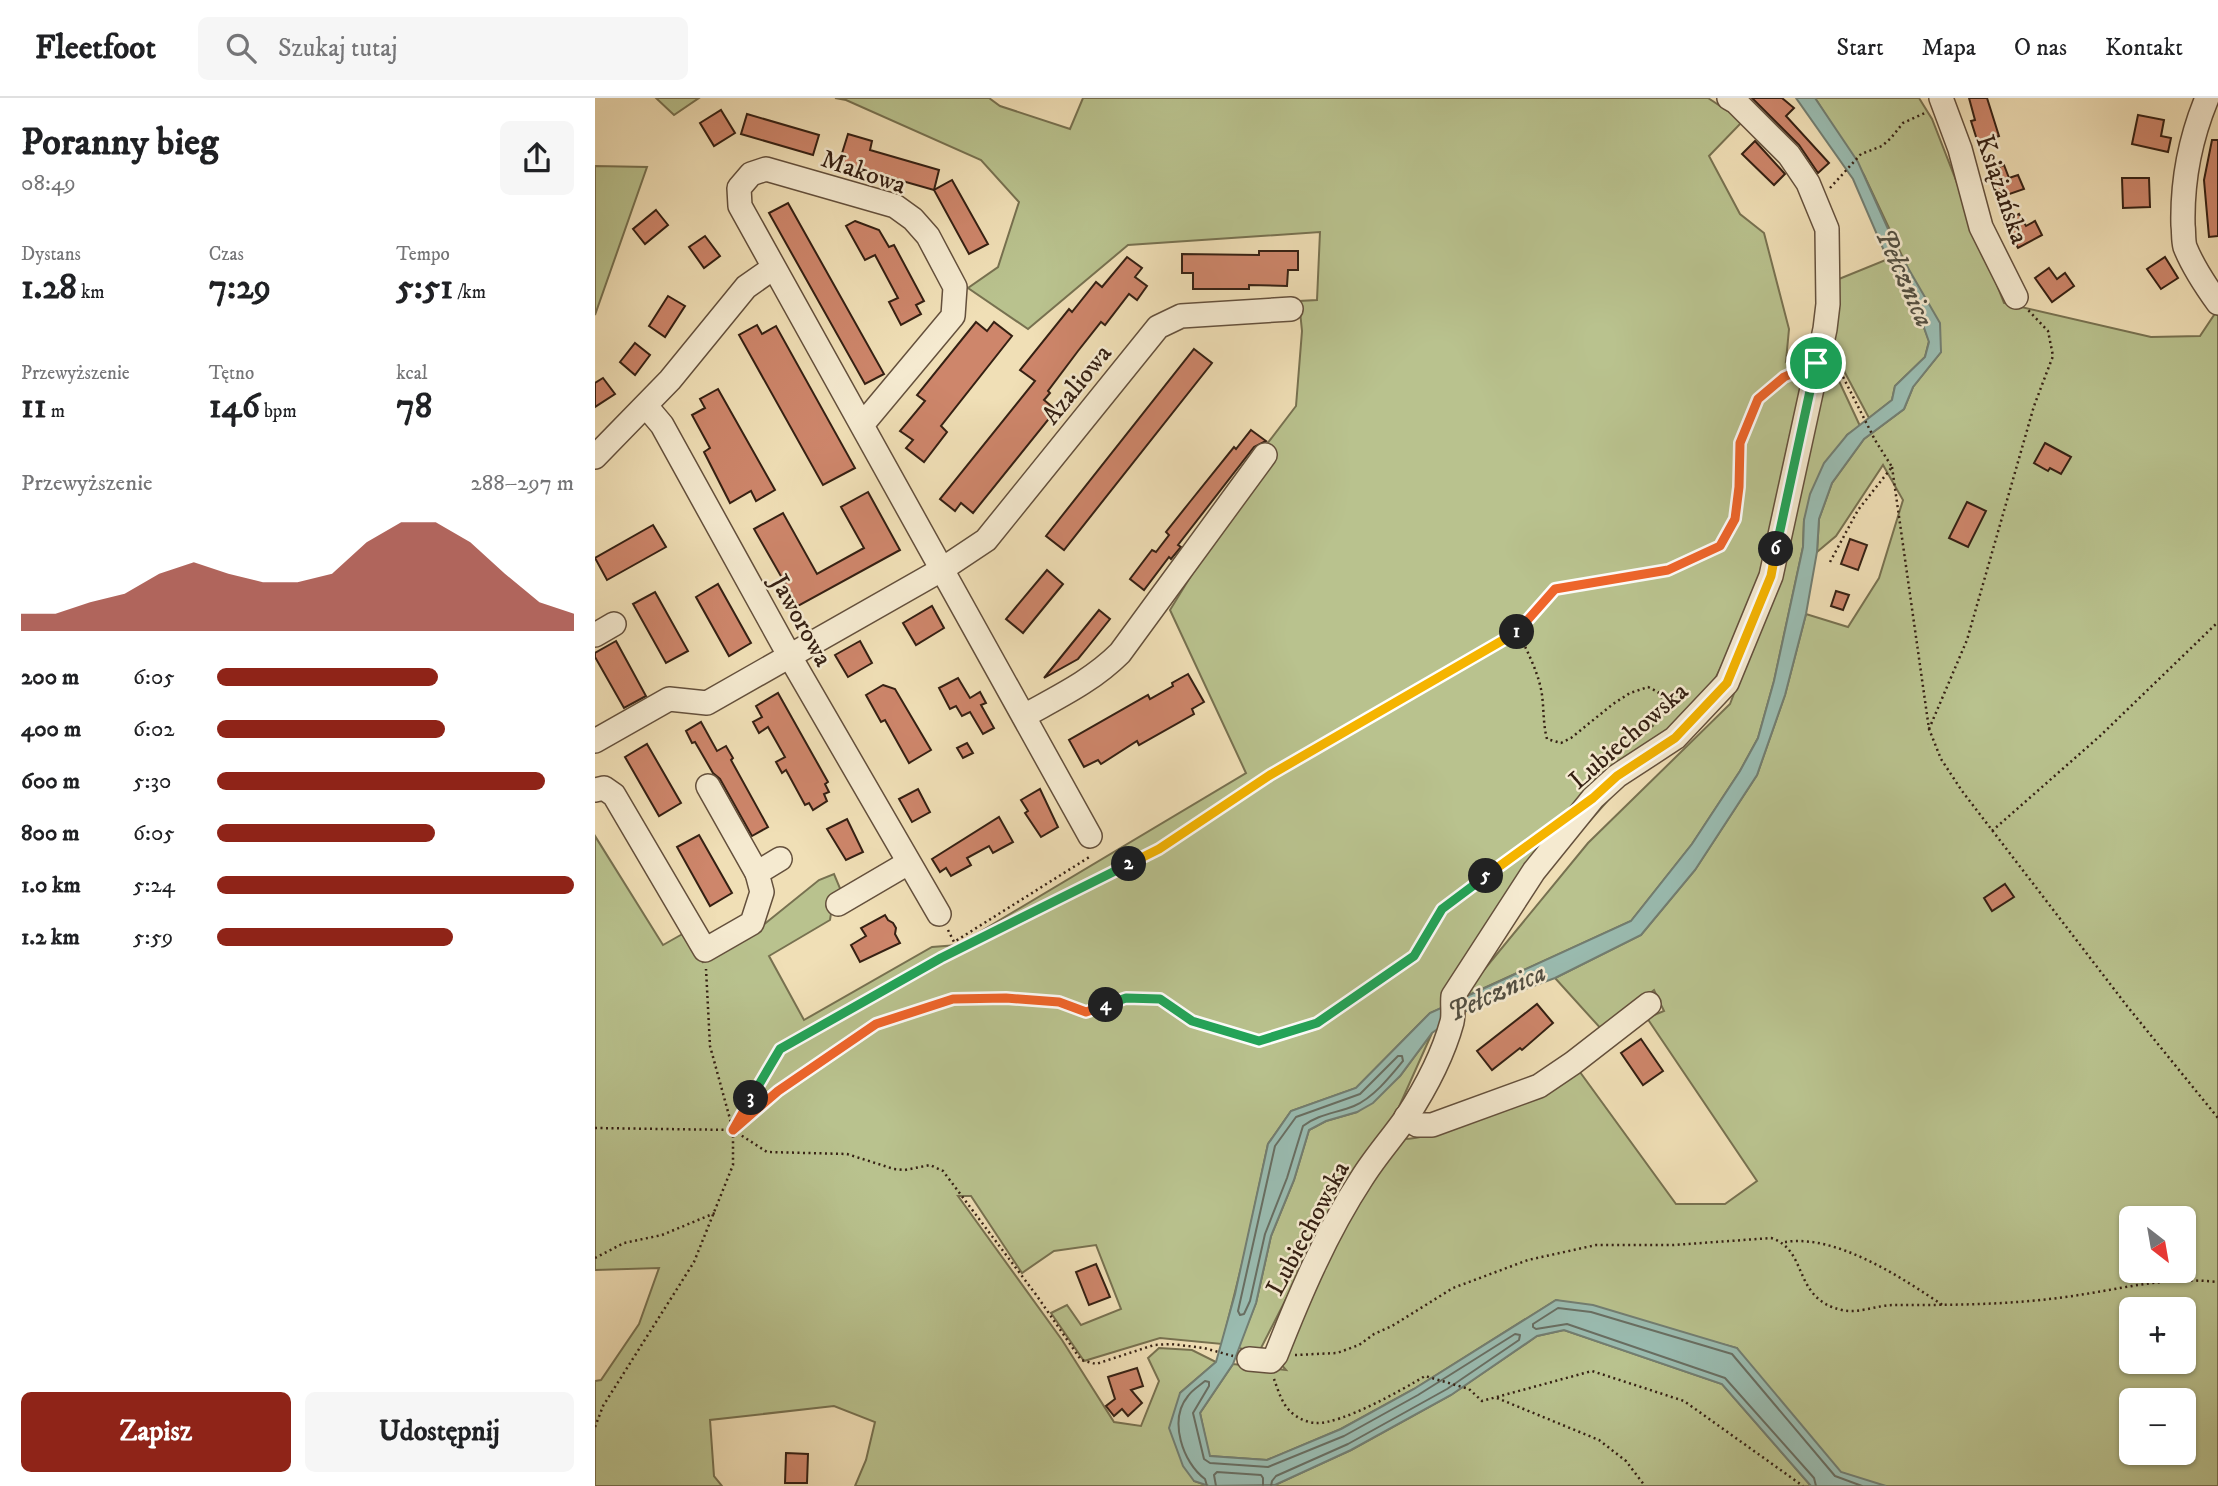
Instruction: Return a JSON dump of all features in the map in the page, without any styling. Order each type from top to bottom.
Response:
[{"type":"street","name":"Lubiechowska","points":[[1265,1358],[1362,1178],[1406,1117],[1443,1046],[1453,996],[1475,961],[1534,871],[1593,798],[1617,776],[1675,738],[1727,683],[1771,576],[1825,362],[1828,304],[1827,229],[1808,183],[1789,155],[1729,98]]},
{"type":"street","points":[[2207,98],[2195,126],[2186,169],[2184,244],[2199,277],[2218,303]]},
{"type":"street","name":"Książańska","points":[[1942,101],[1960,149],[1981,227],[2016,297]]},
{"type":"street","name":"Makowa","points":[[773,268],[740,206],[739,188],[751,174],[766,169],[895,206],[913,219],[928,236],[955,287],[953,316],[862,425]]},
{"type":"street","points":[[595,457],[646,406],[746,287],[773,268],[1090,836]]},
{"type":"street","name":"Azaliowa","points":[[595,741],[669,699],[707,702],[941,570],[986,540],[1158,327],[1181,316],[1291,309]]},
{"type":"street","name":"Jaworowa","points":[[646,406],[662,425],[789,655],[939,914]]},
{"type":"street","points":[[1024,716],[1084,683],[1120,653],[1265,455]]},
{"type":"street","points":[[595,790],[604,788],[614,795],[705,950],[752,923],[762,892],[757,873],[708,786]]},
{"type":"street","points":[[757,873],[781,859]]},
{"type":"street","points":[[838,904],[908,863]]},
{"type":"street","points":[[1406,1117],[1417,1125],[1432,1125],[1539,1086],[1649,1004]]},
{"type":"path","points":[[1837,180],[1861,154],[1882,146],[1903,123],[1942,101]]},
{"type":"path","points":[[1929,729],[1967,640],[2034,406],[2053,356],[2048,331],[2016,297]]},
{"type":"path","points":[[733,1130],[780,1049],[941,958],[1159,849],[1270,775],[1518,632],[1555,589],[1668,570],[1720,546],[1735,519],[1740,443],[1758,399],[1784,377],[1825,362],[1862,413],[1892,467],[1929,729],[1941,759],[1992,831],[2127,1006],[2218,1118]]},
{"type":"path","points":[[1830,562],[1858,510],[1892,467]]},
{"type":"path","points":[[1992,831],[2100,736],[2218,622]]},
{"type":"path","points":[[1518,632],[1535,670],[1542,694],[1543,724],[1547,739],[1561,743],[1571,738],[1613,704],[1630,693],[1649,687],[1658,692],[1665,703],[1659,717],[1646,734]]},
{"type":"path","points":[[733,1130],[778,1091],[876,1024],[953,999],[1006,998],[1059,1002],[1086,1012],[1126,998],[1160,999],[1192,1021],[1259,1041],[1317,1023],[1414,956],[1442,909],[1541,834]]},
{"type":"path","points":[[939,914],[954,942],[1097,852],[1090,836]]},
{"type":"path","points":[[595,1427],[603,1406],[694,1262],[733,1165],[733,1130],[710,1046],[705,950]]},
{"type":"path","points":[[595,1128],[733,1130],[767,1152],[847,1154],[905,1170],[930,1165],[943,1171],[1037,1296],[1081,1360],[1096,1364],[1154,1345],[1171,1344],[1204,1348],[1217,1353]]},
{"type":"path","points":[[595,1258],[624,1242],[662,1235],[715,1213]]},
{"type":"path","points":[[1803,1486],[1684,1401],[1592,1371],[1482,1401],[1469,1389],[1425,1376],[1393,1396],[1316,1423],[1301,1419],[1290,1412],[1280,1396],[1265,1358],[1338,1353],[1359,1345],[1454,1287],[1528,1260],[1596,1245],[1674,1245],[1771,1238],[1783,1242],[1801,1240],[1823,1244],[1870,1262],[1911,1283],[1944,1306]]},
{"type":"path","points":[[1783,1242],[1794,1257],[1810,1292],[1824,1305],[1845,1311],[1890,1305],[1944,1306],[2064,1297],[2146,1282],[2218,1282]]},
{"type":"path","points":[[1497,1398],[1599,1440],[1626,1461],[1645,1486]]},
{"type":"green space","points":[[656,98],[699,98],[674,115]]},
{"type":"green space","points":[[835,98],[989,98],[1000,106],[1070,129],[1083,98],[1708,98],[1743,121],[1709,156],[1740,214],[1764,233],[1789,329],[1786,361],[1818,332],[1762,576],[1744,622],[1713,683],[1569,844],[1444,1007],[1430,1013],[1356,1088],[1291,1111],[1268,1144],[1222,1344],[1160,1338],[1084,1361],[1051,1313],[1067,1305],[1081,1325],[1121,1309],[1096,1245],[1054,1251],[1022,1273],[971,1196],[958,1196],[1062,1340],[1114,1422],[1141,1426],[1159,1381],[1148,1358],[1159,1348],[1192,1350],[1216,1362],[1180,1393],[1194,1481],[1209,1486],[855,1486],[866,1460],[875,1422],[834,1406],[710,1420],[714,1476],[722,1486],[595,1486],[595,1381],[601,1380],[639,1324],[659,1268],[595,1270],[595,836],[663,945],[686,932],[703,962],[757,930],[819,880],[834,874],[842,893],[832,907],[830,920],[769,956],[804,1020],[932,947],[958,945],[1246,773],[1170,610],[1224,522],[1276,455],[1267,444],[1296,406],[1302,331],[1299,301],[1317,300],[1320,232],[1128,245],[1028,329],[968,288],[998,267],[1019,202],[981,160],[846,100]]},
{"type":"green space","points":[[1815,98],[1919,98],[1932,119],[2004,303],[2151,337],[2200,336],[2216,312],[2218,1486],[1811,1486],[1737,1348],[1556,1300],[1414,1389],[1341,1429],[1267,1460],[1209,1456],[1200,1413],[1233,1364],[1286,1370],[1279,1362],[1337,1236],[1400,1139],[1441,1132],[1465,1123],[1577,1068],[1676,1204],[1725,1204],[1757,1181],[1647,1018],[1664,1011],[1654,990],[1603,1031],[1555,978],[1641,935],[1695,870],[1757,775],[1785,695],[1806,614],[1848,627],[1879,578],[1903,500],[1883,465],[1836,536],[1817,552],[1819,519],[1832,483],[1864,439],[1904,409],[1913,387],[1941,352],[1913,279],[1864,175]]},
{"type":"green space","points":[[595,166],[647,167],[595,315]]},
{"type":"green space","points":[[1888,259],[1922,322],[1929,341],[1925,357],[1895,386],[1892,400],[1869,418],[1834,352],[1829,335],[1834,281]]},
{"type":"green space","points":[[1825,351],[1860,426],[1847,435],[1804,520],[1803,547],[1774,681],[1758,738],[1740,771],[1692,844],[1631,921],[1460,999],[1588,843],[1730,704],[1777,580]]},
{"type":"green space","points":[[1432,1033],[1390,1127],[1334,1205],[1259,1352],[1238,1348],[1256,1303],[1271,1236],[1294,1180],[1309,1130],[1326,1121],[1357,1112],[1400,1076]]},
{"type":"green space","points":[[1564,1330],[1722,1384],[1811,1486],[1256,1486],[1275,1485],[1351,1450],[1451,1395],[1537,1336]]},
{"type":"water","name":"Pełcznica","points":[[1796,98],[1815,98],[1858,162],[1897,249],[1940,323],[1941,352],[1913,387],[1904,409],[1864,439],[1832,483],[1819,519],[1817,552],[1806,614],[1785,695],[1757,775],[1695,870],[1641,935],[1555,978],[1461,1013],[1432,1033],[1400,1076],[1373,1103],[1309,1130],[1294,1180],[1271,1236],[1256,1303],[1233,1364],[1200,1413],[1210,1456],[1267,1460],[1341,1429],[1414,1389],[1556,1300],[1593,1305],[1737,1348],[1841,1472],[1886,1486],[1811,1486],[1722,1384],[1564,1330],[1537,1336],[1451,1395],[1351,1450],[1275,1485],[1209,1486],[1194,1481],[1183,1466],[1169,1428],[1180,1393],[1216,1362],[1235,1294],[1268,1144],[1291,1111],[1356,1088],[1430,1013],[1631,921],[1692,844],[1740,771],[1758,738],[1774,681],[1803,547],[1804,520],[1810,494],[1824,463],[1847,435],[1892,400],[1895,386],[1925,357],[1929,342],[1922,322],[1888,260],[1853,179]]},
{"type":"building","points":[[1752,98],[1782,98],[1794,108],[1786,116],[1829,163],[1818,173],[1799,145]]},
{"type":"building","points":[[1969,98],[1987,98],[1999,136],[1978,143],[1971,121],[1975,120]]},
{"type":"building","points":[[721,110],[735,133],[714,146],[700,123]]},
{"type":"building","points":[[747,114],[819,135],[813,155],[741,134]]},
{"type":"building","points":[[2138,115],[2164,120],[2161,136],[2171,138],[2168,152],[2132,144]]},
{"type":"building","points":[[848,134],[872,141],[870,150],[939,170],[934,190],[839,163]]},
{"type":"building","points":[[2212,140],[2218,140],[2218,236],[2209,237],[2204,180]]},
{"type":"building","points":[[1755,141],[1785,174],[1774,185],[1742,154]]},
{"type":"building","points":[[2004,165],[2009,178],[2018,175],[2024,189],[1998,198],[1988,171]]},
{"type":"building","points":[[2122,178],[2149,178],[2150,207],[2123,208]]},
{"type":"building","points":[[952,180],[988,244],[969,254],[934,190]]},
{"type":"building","points":[[788,203],[884,374],[865,384],[769,213]]},
{"type":"building","points":[[656,210],[668,225],[645,244],[633,229]]},
{"type":"building","points":[[2019,214],[2026,226],[2035,221],[2042,235],[2018,248],[2004,223]]},
{"type":"building","points":[[855,221],[879,230],[889,247],[894,245],[924,301],[916,305],[921,314],[901,325],[889,302],[898,298],[875,255],[865,260],[846,226]]},
{"type":"building","points":[[705,236],[720,256],[704,268],[689,247]]},
{"type":"building","points":[[1259,251],[1298,251],[1298,270],[1288,270],[1287,286],[1249,285],[1249,289],[1193,289],[1193,273],[1182,273],[1182,254],[1259,255]]},
{"type":"building","points":[[1127,257],[1142,268],[1135,277],[1147,286],[1137,300],[1129,294],[1105,325],[1101,322],[1078,351],[1044,400],[1056,410],[973,513],[961,503],[955,511],[940,499],[1035,381],[1020,370],[1069,309],[1072,312],[1096,282],[1102,287]]},
{"type":"building","points":[[2165,257],[2178,278],[2161,289],[2147,269]]},
{"type":"building","points":[[2049,268],[2057,279],[2065,273],[2074,286],[2052,302],[2035,278]]},
{"type":"building","points":[[668,296],[685,306],[665,337],[649,326]]},
{"type":"building","points":[[976,322],[987,331],[994,322],[1012,336],[941,426],[947,432],[924,462],[906,448],[913,440],[900,431],[925,401],[917,395]]},
{"type":"building","points":[[757,325],[762,334],[776,326],[855,468],[823,485],[739,335]]},
{"type":"building","points":[[635,343],[650,355],[635,375],[620,362]]},
{"type":"building","points":[[1194,349],[1212,363],[1064,550],[1046,536]]},
{"type":"building","points":[[603,378],[615,394],[595,407],[595,383]]},
{"type":"building","points":[[718,389],[775,490],[756,501],[751,491],[730,503],[704,452],[710,448],[692,415],[705,408],[700,399]]},
{"type":"building","points":[[1251,430],[1266,441],[1254,447],[1178,545],[1181,547],[1171,559],[1169,557],[1144,590],[1130,579],[1152,550],[1156,552],[1169,535],[1166,532],[1234,447],[1236,449]]},
{"type":"building","points":[[2045,443],[2071,457],[2061,474],[2050,468],[2048,471],[2034,463]]},
{"type":"building","points":[[868,492],[900,550],[798,606],[754,529],[783,513],[817,574],[864,548],[841,507]]},
{"type":"building","points":[[1967,502],[1986,511],[1968,547],[1949,538]]},
{"type":"building","points":[[653,525],[666,547],[607,580],[595,558]]},
{"type":"building","points":[[1850,539],[1867,545],[1858,570],[1841,564]]},
{"type":"building","points":[[1047,570],[1063,584],[1023,633],[1006,619]]},
{"type":"building","points":[[718,584],[751,643],[729,656],[696,597]]},
{"type":"building","points":[[1836,591],[1849,595],[1843,610],[1831,606]]},
{"type":"building","points":[[655,592],[688,651],[666,663],[633,604]]},
{"type":"building","points":[[932,606],[944,628],[916,645],[903,623]]},
{"type":"building","points":[[1099,610],[1110,619],[1087,648],[1078,659],[1044,678]]},
{"type":"building","points":[[616,641],[646,696],[624,708],[595,657],[595,653]]},
{"type":"building","points":[[860,641],[872,663],[848,677],[835,655]]},
{"type":"building","points":[[1188,674],[1204,702],[1192,709],[1194,714],[1139,745],[1137,741],[1101,764],[1098,760],[1084,767],[1069,740],[1148,695],[1150,699]]},
{"type":"building","points":[[958,678],[970,698],[980,692],[986,703],[981,705],[994,728],[983,734],[970,712],[962,716],[956,706],[950,709],[939,688]]},
{"type":"building","points":[[883,685],[895,689],[931,750],[909,763],[885,720],[881,722],[866,695]]},
{"type":"building","points":[[778,693],[828,782],[825,784],[829,792],[824,794],[827,801],[813,810],[809,803],[805,805],[786,770],[782,773],[776,762],[785,757],[768,727],[759,733],[753,722],[762,717],[756,706]]},
{"type":"building","points":[[701,722],[717,751],[726,746],[768,827],[752,836],[720,779],[713,773],[686,731]]},
{"type":"building","points":[[967,743],[973,753],[963,758],[957,748]]},
{"type":"building","points":[[647,744],[681,803],[659,816],[625,757]]},
{"type":"building","points":[[918,789],[930,812],[912,822],[899,799]]},
{"type":"building","points":[[1040,789],[1058,827],[1041,837],[1025,813],[1028,811],[1021,800]]},
{"type":"building","points":[[999,817],[1013,842],[993,853],[989,846],[967,858],[971,865],[951,876],[946,868],[940,872],[932,859]]},
{"type":"building","points":[[847,819],[863,852],[846,860],[827,829]]},
{"type":"building","points":[[699,835],[732,893],[710,906],[677,847]]},
{"type":"building","points":[[2005,884],[2014,897],[1992,911],[1984,898]]},
{"type":"building","points":[[885,915],[896,928],[895,934],[900,943],[860,962],[851,945],[866,936],[861,928]]},
{"type":"building","points":[[1537,1004],[1553,1023],[1522,1050],[1520,1048],[1492,1070],[1477,1051]]},
{"type":"building","points":[[1641,1039],[1663,1071],[1643,1085],[1621,1053]]},
{"type":"building","points":[[1096,1264],[1110,1297],[1089,1305],[1076,1272]]},
{"type":"building","points":[[1137,1368],[1143,1386],[1131,1390],[1142,1403],[1128,1416],[1122,1409],[1114,1416],[1106,1406],[1115,1399],[1108,1377]]},
{"type":"building","points":[[786,1453],[808,1454],[807,1483],[785,1483]]},
{"type":"route","points":[[1816,363],[1771,576],[1727,683],[1675,738],[1617,776],[1593,798],[1442,909],[1414,956],[1317,1023],[1259,1041],[1192,1021],[1160,999],[1126,998],[1086,1012],[1059,1002],[1006,998],[953,999],[876,1024],[778,1091],[733,1130],[780,1049],[941,958],[1159,849],[1270,775],[1518,632],[1555,589],[1668,570],[1720,546],[1735,519],[1740,443],[1758,399],[1784,377],[1816,363]]}]
